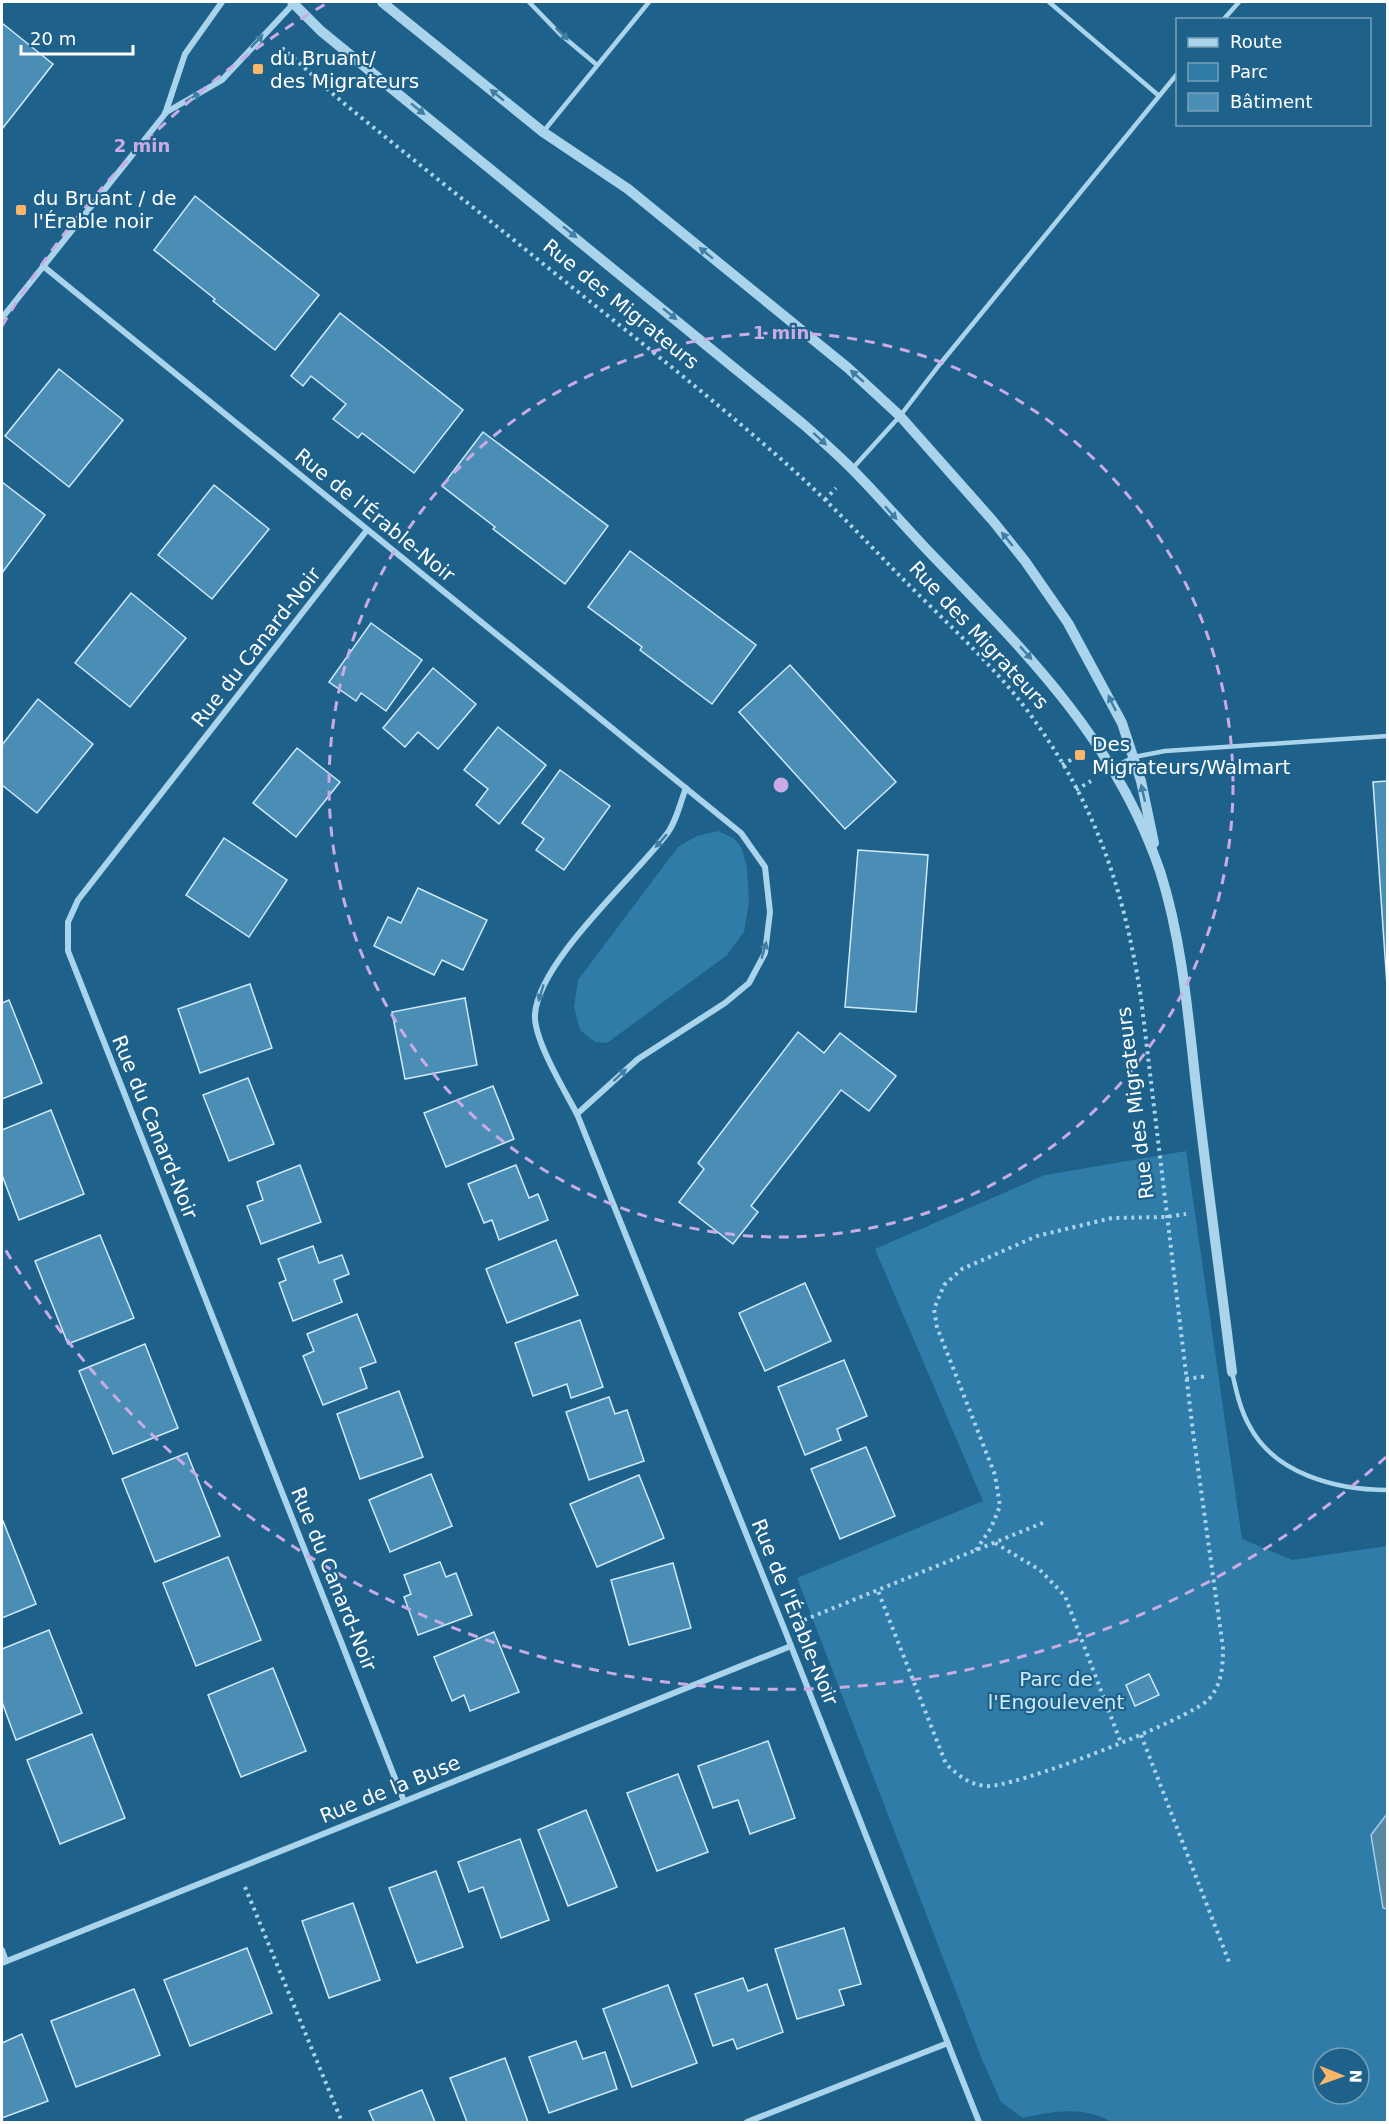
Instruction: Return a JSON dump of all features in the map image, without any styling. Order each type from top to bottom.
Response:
[{"type":"street","points":[[2,318],[165,114],[185,54],[222,2]]},
{"type":"street","points":[[165,114],[222,80],[294,2]]},
{"type":"street","name":"Rue des Migrateurs","points":[[294,2],[321,31],[794,416],[852,469],[895,518],[1045,675],[1092,737],[1112,768],[1138,819],[1159,870],[1169,903],[1186,1000],[1232,1372]]},
{"type":"street","name":"Rue des Migrateurs","points":[[382,2],[543,132],[628,189],[848,368],[900,416],[993,521],[1048,593],[1073,631],[1122,723],[1145,799],[1159,870]]},
{"type":"street","name":"Rue de l'Érable-Noir","points":[[44,266],[741,833],[765,867],[770,912],[765,953],[749,983],[725,1003],[638,1059],[577,1114]]},
{"type":"street","name":"Rue du Canard-Noir","points":[[367,530],[78,900],[68,922],[68,951],[404,1801]]},
{"type":"street","name":"Rue de l'Érable-Noir","points":[[686,788],[668,833],[583,929],[545,979],[535,1014],[541,1042],[577,1114],[784,1628],[979,2122]]},
{"type":"street","name":"Rue de la Buse","points":[[4,1962],[791,1646]]},
{"type":"street","points":[[2,1950],[4,1962]]},
{"type":"street","points":[[747,2122],[948,2043]]},
{"type":"lane","points":[[529,2],[560,34],[597,65]]},
{"type":"lane","points":[[543,132],[649,2]]},
{"type":"lane","points":[[1049,2],[1158,95]]},
{"type":"lane","points":[[1225,18],[1239,2]]},
{"type":"lane","points":[[852,469],[900,416],[1176,75]]},
{"type":"lane","points":[[1112,768],[1134,757],[1165,751],[1388,736]]},
{"type":"lane","points":[[1232,1372],[1248,1424],[1259,1441],[1290,1467],[1303,1475],[1355,1488],[1388,1490]]},
{"type":"path","name":"Rue des Migrateurs","points":[[290,55],[345,104],[747,431],[825,500],[994,672],[1036,722],[1076,790],[1098,833],[1113,870],[1130,939],[1147,1049],[1202,1503],[1222,1636],[1223,1662],[1219,1682],[1209,1699],[1190,1713],[1141,1736],[1011,1782],[987,1787],[964,1780],[946,1764],[878,1591]]},
{"type":"path","points":[[825,500],[839,485]]},
{"type":"path","points":[[1062,765],[1080,755]]},
{"type":"path","points":[[1076,790],[1093,779]]},
{"type":"path","points":[[976,1550],[991,1528],[1000,1506],[995,1475],[937,1328],[934,1309],[944,1285],[962,1269],[1037,1236],[1112,1218],[1166,1217],[1211,1211]]},
{"type":"path","points":[[784,1628],[1046,1522]]},
{"type":"path","points":[[995,1542],[1040,1570],[1065,1596],[1121,1743]]},
{"type":"path","points":[[1141,1736],[1229,1962]]},
{"type":"path","points":[[237,1868],[342,2122]]},
{"type":"green space","points":[[718,831],[733,838],[741,847],[747,867],[749,902],[744,932],[726,956],[607,1043],[595,1042],[580,1030],[574,1007],[578,980],[678,847],[697,836]]},
{"type":"green space","name":"Parc de l'Engoulevent","points":[[1186,1151],[1242,1539],[1292,1560],[1387,1546],[1387,2122],[1112,2122],[1090,2114],[1068,2111],[1023,2118],[1001,2102],[983,2062],[797,1578],[983,1501],[875,1249],[1045,1175]]},
{"type":"shaded area","points":[[1387,1814],[1387,1909],[1383,1908],[1371,1835]]},
{"type":"building","points":[[2,23],[53,64],[2,129]]},
{"type":"building","points":[[195,196],[319,295],[275,350],[154,250]]},
{"type":"building","points":[[340,313],[463,410],[414,473],[362,433],[358,438],[333,419],[346,404],[311,376],[303,386],[291,376]]},
{"type":"building","points":[[59,369],[123,420],[69,487],[5,436]]},
{"type":"building","points":[[483,432],[608,526],[565,584],[493,529],[495,527],[442,486]]},
{"type":"building","points":[[2,482],[45,515],[2,573]]},
{"type":"building","points":[[214,485],[269,529],[212,599],[158,555]]},
{"type":"building","points":[[630,551],[756,645],[712,704],[640,650],[642,647],[588,607]]},
{"type":"building","points":[[131,593],[186,638],[130,707],[75,663]]},
{"type":"building","points":[[371,623],[422,660],[386,711],[361,693],[356,701],[329,682]]},
{"type":"building","points":[[790,665],[896,782],[845,829],[739,712]]},
{"type":"building","points":[[433,668],[476,704],[438,749],[418,732],[405,747],[383,728]]},
{"type":"building","points":[[38,699],[93,744],[37,813],[2,785],[2,745]]},
{"type":"building","points":[[498,727],[546,765],[499,824],[476,805],[488,789],[464,770]]},
{"type":"building","points":[[297,748],[340,782],[296,837],[253,803]]},
{"type":"building","points":[[560,770],[610,806],[564,870],[536,850],[544,839],[522,823]]},
{"type":"building","points":[[1388,781],[1388,1000],[1373,782]]},
{"type":"building","points":[[224,838],[287,880],[249,937],[186,895]]},
{"type":"building","points":[[858,850],[928,855],[916,1012],[845,1007]]},
{"type":"building","points":[[418,888],[487,920],[463,970],[442,960],[434,975],[374,946],[388,917],[401,923]]},
{"type":"building","points":[[250,984],[272,1048],[200,1073],[178,1009]]},
{"type":"building","points":[[465,998],[477,1065],[405,1079],[392,1012]]},
{"type":"building","points":[[9,1000],[42,1083],[2,1099],[2,1003]]},
{"type":"building","points":[[798,1032],[824,1053],[840,1033],[896,1076],[869,1111],[841,1090],[751,1206],[758,1212],[733,1244],[679,1202],[704,1169],[698,1163]]},
{"type":"building","points":[[248,1078],[274,1144],[229,1161],[203,1095]]},
{"type":"building","points":[[493,1086],[514,1139],[446,1167],[424,1113]]},
{"type":"building","points":[[51,1110],[84,1194],[19,1220],[2,1175],[2,1130]]},
{"type":"building","points":[[300,1165],[321,1222],[261,1244],[247,1206],[263,1200],[257,1182]]},
{"type":"building","points":[[516,1165],[529,1198],[538,1194],[548,1220],[499,1240],[492,1220],[484,1223],[468,1184]]},
{"type":"building","points":[[100,1235],[134,1318],[68,1344],[35,1261]]},
{"type":"building","points":[[556,1240],[578,1295],[507,1323],[486,1269]]},
{"type":"building","points":[[313,1246],[319,1263],[342,1255],[349,1274],[334,1280],[342,1302],[293,1321],[279,1283],[286,1280],[278,1259]]},
{"type":"building","points":[[805,1283],[831,1341],[765,1371],[739,1313]]},
{"type":"building","points":[[357,1314],[376,1362],[360,1368],[367,1388],[323,1405],[303,1356],[314,1351],[307,1334]]},
{"type":"building","points":[[580,1320],[603,1387],[571,1398],[567,1384],[533,1396],[515,1343]]},
{"type":"building","points":[[145,1344],[178,1428],[113,1454],[79,1371]]},
{"type":"building","points":[[844,1360],[867,1416],[837,1429],[841,1440],[805,1455],[778,1387]]},
{"type":"building","points":[[399,1391],[423,1457],[360,1479],[337,1414]]},
{"type":"building","points":[[609,1397],[615,1414],[627,1410],[644,1461],[589,1480],[566,1412]]},
{"type":"building","points":[[866,1447],[895,1516],[840,1539],[811,1469]]},
{"type":"building","points":[[187,1453],[220,1536],[155,1562],[122,1479]]},
{"type":"building","points":[[431,1474],[452,1526],[390,1552],[369,1500]]},
{"type":"building","points":[[639,1475],[664,1538],[597,1567],[570,1504]]},
{"type":"building","points":[[2,1521],[36,1604],[2,1618]]},
{"type":"building","points":[[228,1557],[261,1640],[196,1666],[163,1583]]},
{"type":"building","points":[[440,1562],[446,1577],[456,1573],[472,1615],[418,1635],[404,1597],[411,1594],[404,1575]]},
{"type":"building","points":[[673,1563],[691,1628],[629,1645],[611,1580]]},
{"type":"building","points":[[49,1630],[82,1713],[16,1740],[2,1702],[2,1649]]},
{"type":"building","points":[[494,1632],[519,1692],[470,1711],[464,1695],[452,1701],[434,1657]]},
{"type":"building","points":[[273,1668],[306,1751],[241,1777],[208,1695]]},
{"type":"building","points":[[1149,1674],[1159,1695],[1135,1706],[1126,1685]]},
{"type":"building","points":[[92,1734],[125,1818],[60,1844],[27,1760]]},
{"type":"building","points":[[768,1741],[795,1818],[750,1834],[738,1800],[713,1808],[698,1766]]},
{"type":"building","points":[[678,1774],[708,1852],[657,1871],[627,1793]]},
{"type":"building","points":[[586,1810],[617,1887],[568,1906],[538,1830]]},
{"type":"building","points":[[520,1839],[549,1920],[501,1938],[483,1887],[469,1892],[458,1862]]},
{"type":"building","points":[[436,1871],[463,1947],[417,1963],[389,1888]]},
{"type":"building","points":[[353,1903],[380,1980],[329,1998],[302,1921]]},
{"type":"building","points":[[844,1928],[861,1984],[839,1990],[844,2005],[797,2019],[775,1949]]},
{"type":"building","points":[[247,1948],[272,2013],[190,2046],[164,1980]]},
{"type":"building","points":[[743,1978],[748,1991],[767,1984],[783,2032],[737,2049],[733,2039],[713,2046],[695,1994]]},
{"type":"building","points":[[668,1985],[697,2063],[632,2087],[603,2009]]},
{"type":"building","points":[[134,1989],[160,2055],[76,2087],[51,2021]]},
{"type":"building","points":[[22,2034],[48,2101],[2,2118],[2,2043]]},
{"type":"building","points":[[576,2041],[583,2059],[605,2052],[617,2089],[549,2113],[529,2057]]},
{"type":"building","points":[[505,2058],[528,2122],[467,2122],[450,2078]]},
{"type":"building","points":[[422,2090],[435,2122],[374,2122],[369,2111]]},
{"type":"place","name":"du Bruant/ des Migrateurs","points":[[258,69]]},
{"type":"place","name":"du Bruant / de l'Érable noir","points":[[21,210]]},
{"type":"place","name":"Des Migrateurs/Walmart","points":[[1080,755]]}]
